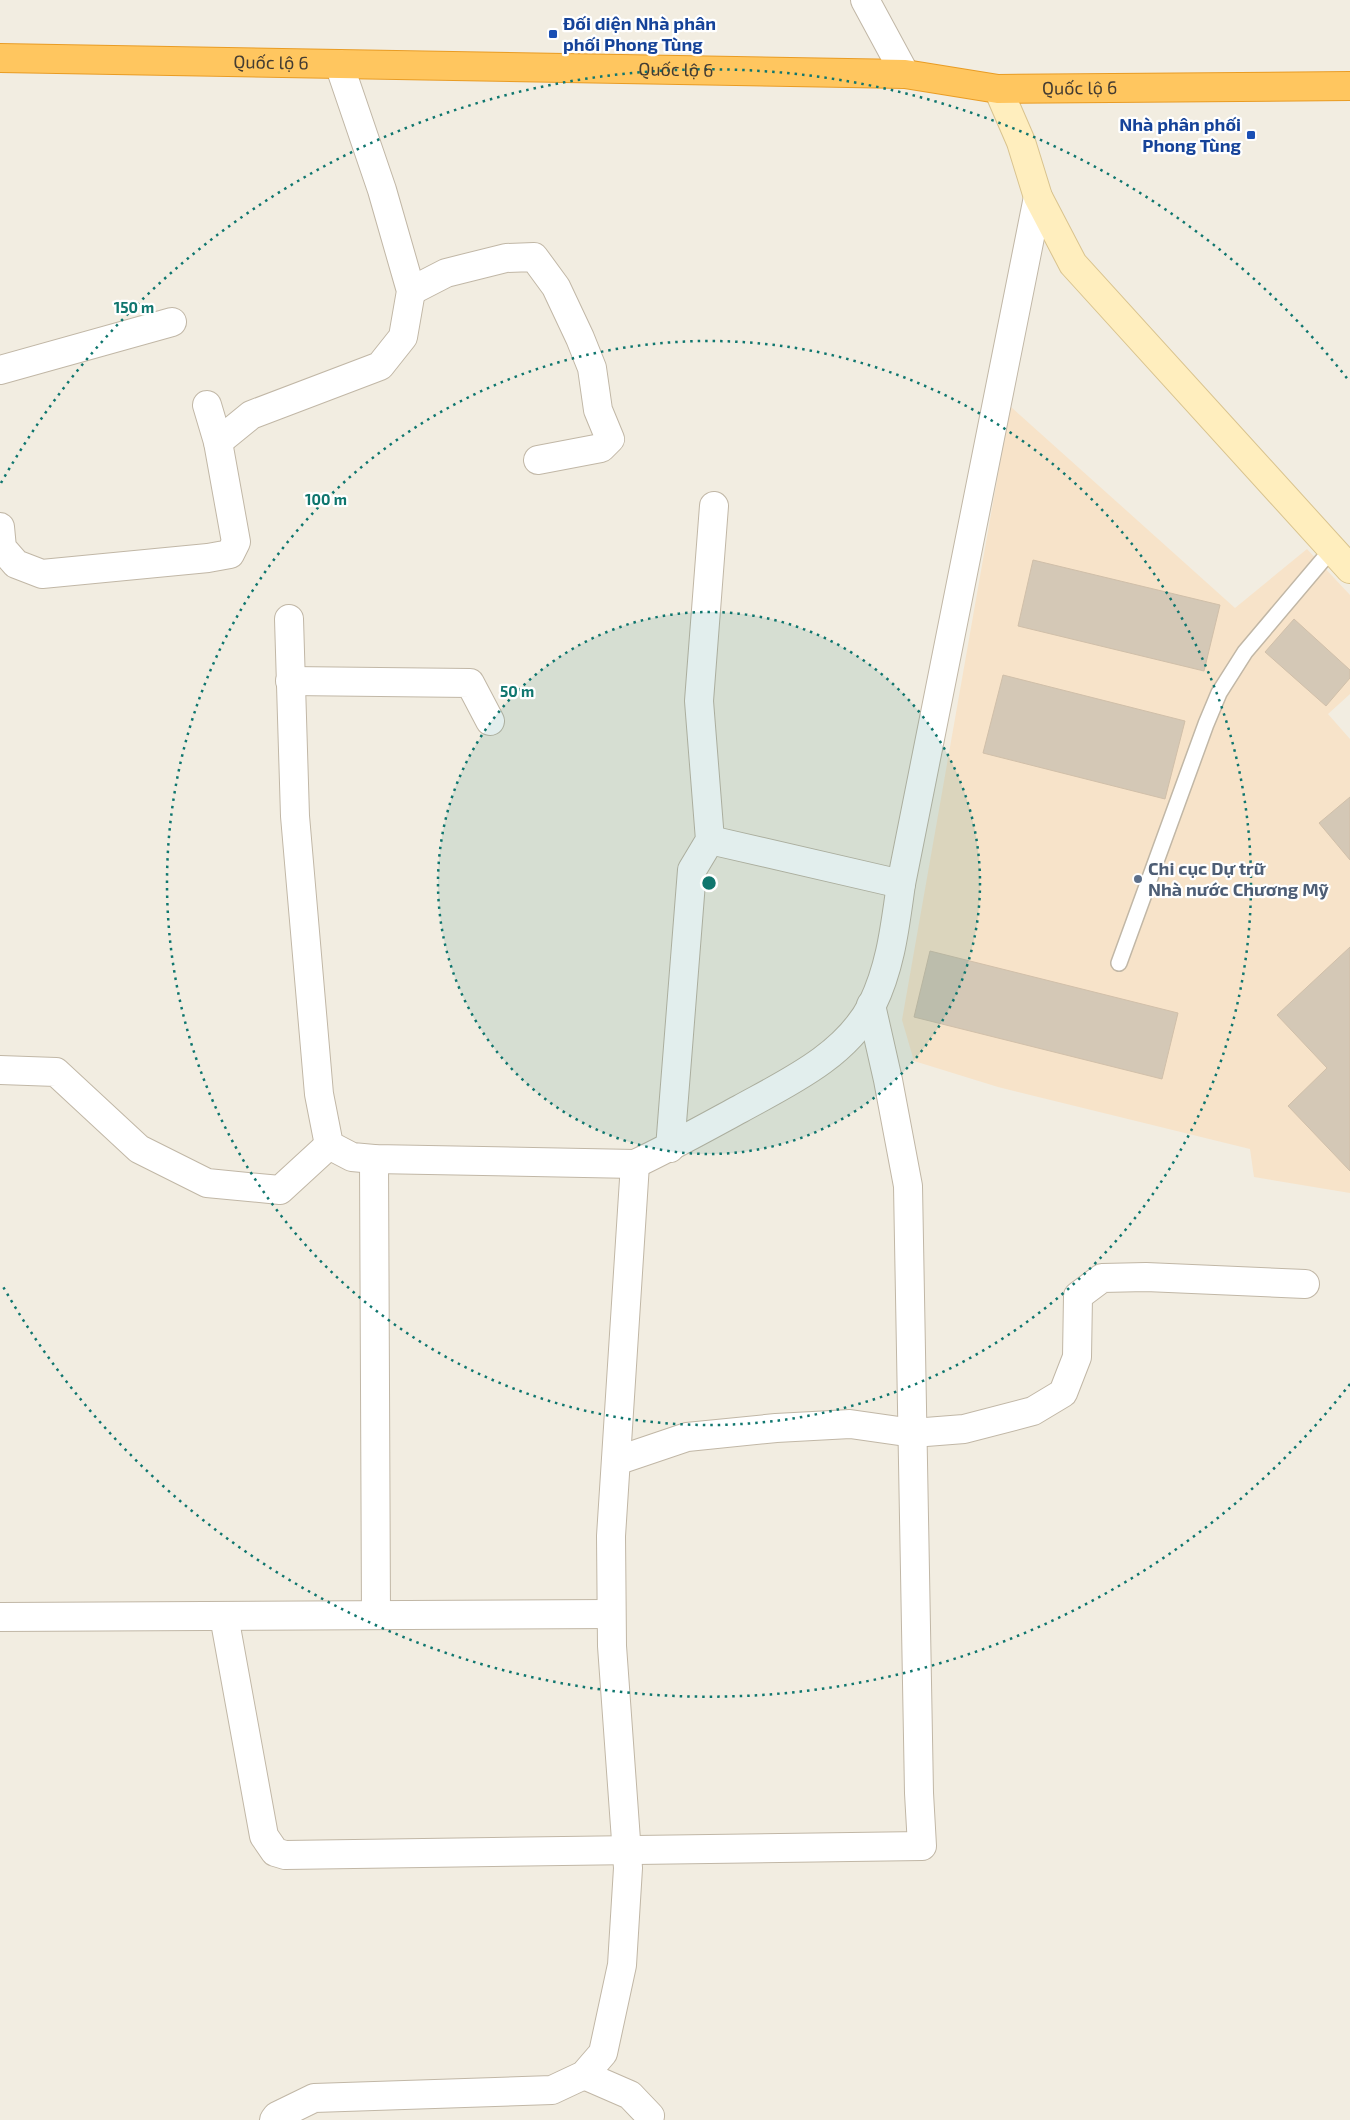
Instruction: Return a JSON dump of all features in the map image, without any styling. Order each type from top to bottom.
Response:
[{"type":"highway","name":"Quốc lộ 6","points":[[0,58],[906,74],[998,89],[1350,86]]},
{"type":"main road","points":[[998,89],[1021,142],[1038,197],[1073,264],[1350,569]]},
{"type":"street","points":[[865,0],[906,74]]},
{"type":"street","points":[[218,442],[250,415],[380,366],[403,337],[411,291],[382,190],[338,64]]},
{"type":"street","points":[[329,1145],[352,1157],[374,1159],[636,1164],[670,1148],[813,1068],[854,1031],[871,1005],[891,955],[901,884],[1038,197]]},
{"type":"street","points":[[411,291],[446,273],[506,258],[534,258],[556,287],[592,368],[598,410],[610,439],[601,448],[538,460]]},
{"type":"street","points":[[0,370],[172,322]]},
{"type":"street","points":[[0,527],[2,548],[16,564],[42,574],[208,558],[230,554],[236,542],[218,442],[207,405]]},
{"type":"street","points":[[670,1148],[692,870],[710,840],[699,701],[714,506]]},
{"type":"street","points":[[288,619],[298,846],[319,1094],[329,1145]]},
{"type":"street","points":[[290,681],[470,683],[490,721]]},
{"type":"street","points":[[710,840],[901,884]]},
{"type":"street","points":[[224,1616],[264,1836],[275,1852],[285,1855],[922,1846],[919,1793],[908,1186],[888,1080],[871,1005]]},
{"type":"street","points":[[0,1070],[56,1072],[139,1149],[207,1182],[280,1190],[329,1145]]},
{"type":"street","points":[[374,1159],[376,1615]]},
{"type":"street","points":[[274,2120],[277,2116],[314,2098],[552,2090],[584,2075],[603,2053],[622,1965],[628,1868],[612,1646],[611,1536],[636,1164]]},
{"type":"street","points":[[616,1461],[687,1437],[776,1428],[850,1424],[912,1433],[964,1429],[1034,1411],[1063,1393],[1076,1357],[1078,1296],[1102,1278],[1146,1277],[1305,1284]]},
{"type":"street","points":[[0,1617],[612,1614]]},
{"type":"street","points":[[584,2075],[630,2095],[650,2116],[649,2120]]},
{"type":"lane","points":[[1119,963],[1219,693],[1245,652],[1332,549]]},
{"type":"shaded area","name":"Chi cục Dự trữ Nhà nước Chương Mỹ","points":[[1010,406],[1235,608],[1307,549],[1350,595],[1350,694],[1328,714],[1350,739],[1350,1193],[1254,1177],[1250,1149],[998,1087],[914,1061],[902,1020]]},
{"type":"building","points":[[1033,560],[1220,605],[1204,671],[1018,626]]},
{"type":"building","points":[[1294,619],[1350,670],[1350,678],[1326,706],[1265,652]]},
{"type":"building","points":[[1003,675],[1185,721],[1165,799],[983,753]]},
{"type":"building","points":[[1350,797],[1350,860],[1319,823]]},
{"type":"building","points":[[1350,947],[1350,1171],[1288,1106],[1327,1068],[1277,1015]]},
{"type":"building","points":[[930,951],[1178,1013],[1162,1079],[914,1017]]},
{"type":"place","name":"Đối diện Nhà phân phối Phong Tùng","points":[[553,34]]},
{"type":"place","name":"Nhà phân phối Phong Tùng","points":[[1251,135]]},
{"type":"place","name":"Chi cục Dự trữ Nhà nước Chương Mỹ","points":[[1138,879]]}]
